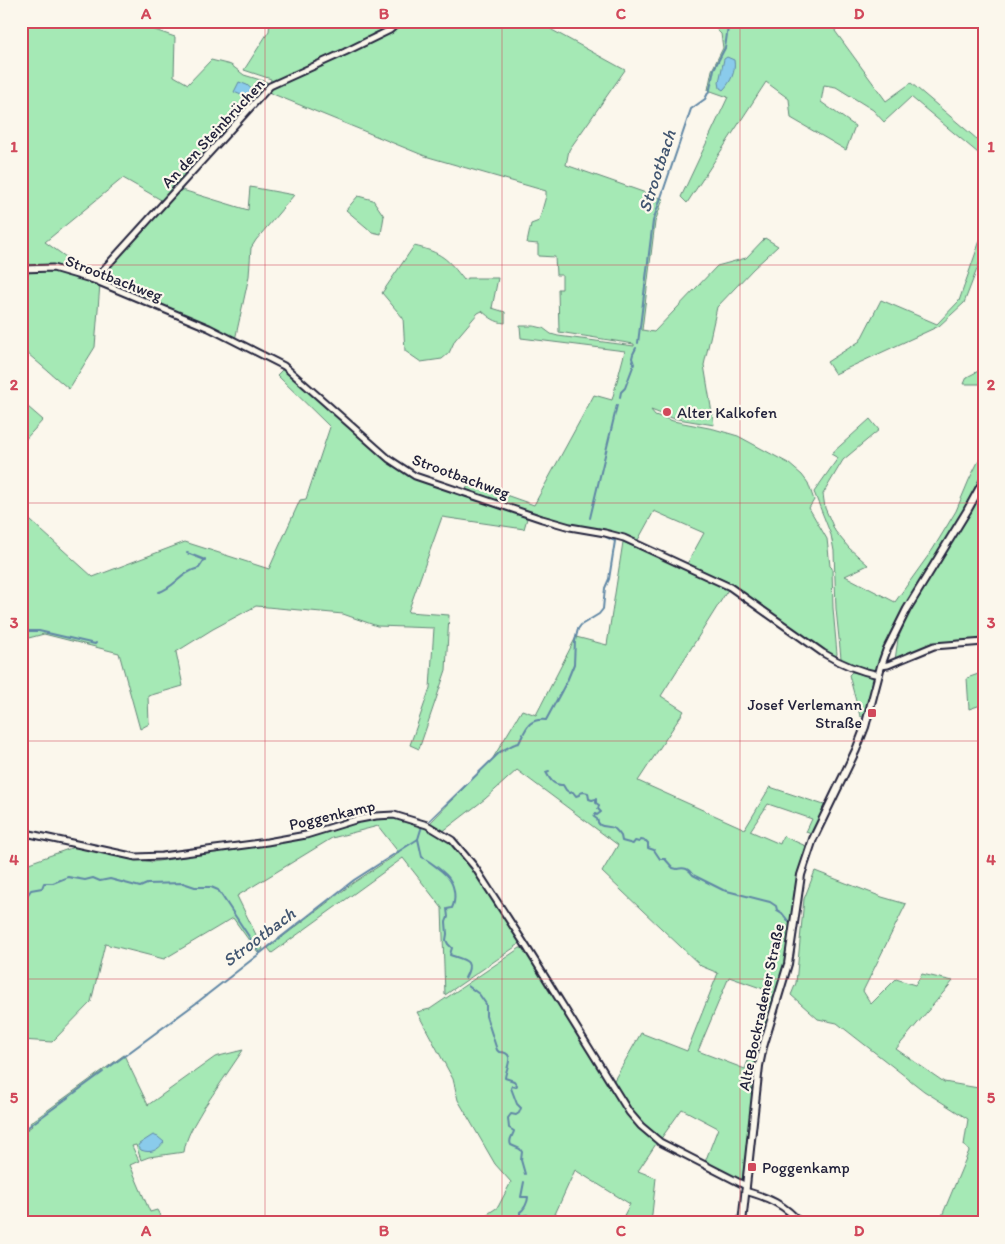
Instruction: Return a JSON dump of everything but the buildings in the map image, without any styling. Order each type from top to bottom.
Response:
[{"type":"street","name":"An den Steinbrüchen","points":[[94,280],[270,86],[390,30],[400,21]]},
{"type":"street","name":"Strootbachweg","points":[[21,269],[53,268],[94,280],[209,328],[284,366],[389,459],[415,476],[570,527],[624,538],[730,587],[823,654],[839,663],[860,671],[879,675]]},
{"type":"street","name":"Alte Bockradener Straße","points":[[742,1223],[759,1066],[788,964],[800,875],[812,839],[856,750],[865,727],[887,649],[907,609],[984,480]]},
{"type":"street","points":[[881,666],[888,665],[934,646],[984,642]]},
{"type":"street","name":"Poggenkamp","points":[[21,832],[136,857],[162,856],[267,842],[306,835],[355,820],[376,816],[394,815],[427,825],[452,840],[474,866],[629,1112],[641,1126],[660,1142],[774,1201],[785,1208],[800,1223]]},
{"type":"green space","points":[[21,21],[85,21],[98,24],[99,21],[129,21],[175,37],[174,76],[188,84],[211,60],[231,65],[244,75],[267,82],[265,90],[163,201],[123,178],[45,242],[93,278],[54,267],[21,267]]},
{"type":"green space","points":[[270,21],[392,21],[368,38],[270,84],[271,79],[244,70],[269,31]]},
{"type":"green space","points":[[402,21],[542,21],[552,30],[625,70],[569,150],[566,165],[663,199],[655,222],[642,330],[654,332],[717,266],[746,258],[765,238],[778,246],[717,307],[704,365],[714,425],[672,418],[651,410],[655,415],[673,421],[738,436],[788,463],[808,483],[814,500],[809,508],[827,539],[830,566],[832,568],[837,654],[835,658],[728,582],[687,564],[704,533],[654,511],[638,540],[572,526],[466,490],[469,482],[534,505],[594,395],[612,400],[625,351],[521,338],[520,326],[543,328],[551,334],[558,336],[634,346],[634,344],[559,332],[558,289],[562,289],[562,275],[556,275],[555,257],[538,256],[538,244],[527,243],[531,224],[539,221],[546,191],[425,156],[268,92],[271,88],[393,29]]},
{"type":"green space","points":[[708,21],[839,21],[835,31],[886,101],[911,83],[984,145],[984,158],[911,97],[884,122],[873,110],[836,87],[824,85],[821,102],[855,126],[846,150],[791,118],[789,99],[766,82],[687,203],[681,197],[728,97],[708,90],[712,70],[723,48],[721,34]]},
{"type":"green space","points":[[250,187],[294,195],[251,248],[249,276],[235,340],[96,279],[179,189],[248,210]]},
{"type":"green space","points":[[358,196],[373,200],[384,216],[381,234],[372,232],[346,210]]},
{"type":"green space","points":[[984,229],[984,251],[964,303],[939,326],[835,374],[827,362],[860,341],[881,300],[937,324],[959,301]]},
{"type":"green space","points":[[414,246],[443,257],[464,280],[468,278],[498,278],[492,308],[505,312],[505,323],[498,322],[482,311],[478,313],[455,340],[449,353],[442,359],[421,362],[405,351],[403,318],[382,293]]},
{"type":"green space","points":[[53,269],[100,284],[95,347],[69,389],[21,348],[21,271]]},
{"type":"green space","points":[[284,368],[414,477],[528,515],[524,529],[442,517],[408,612],[449,615],[446,670],[419,749],[410,745],[430,688],[434,628],[377,626],[343,614],[256,606],[176,652],[183,686],[148,696],[149,724],[140,729],[119,653],[44,634],[21,640],[21,512],[93,577],[185,542],[269,569],[300,500],[306,499],[330,427],[277,375]]},
{"type":"green space","points":[[984,368],[984,384],[964,384],[967,377]]},
{"type":"green space","points":[[21,401],[43,420],[21,444]]},
{"type":"green space","points":[[870,419],[879,430],[843,460],[823,494],[825,508],[835,531],[849,548],[868,565],[845,576],[895,602],[933,549],[956,511],[984,450],[984,474],[973,496],[899,618],[889,637],[877,672],[842,661],[836,609],[834,551],[831,535],[814,492],[838,458],[831,454]]},
{"type":"green space","points":[[984,486],[984,640],[933,644],[895,660],[898,639],[908,613]]},
{"type":"green space","points":[[623,542],[729,588],[661,696],[684,711],[638,781],[745,829],[770,787],[827,806],[811,834],[806,832],[812,819],[768,804],[750,831],[780,844],[783,836],[808,847],[796,882],[787,964],[757,1067],[742,1181],[705,1162],[718,1128],[682,1109],[660,1140],[639,1121],[613,1082],[641,1033],[687,1051],[718,973],[701,966],[602,872],[618,845],[517,770],[485,799],[442,832],[429,824],[493,758],[522,710],[536,715],[576,637],[607,645]],"holes":[[[729,977],[772,992],[745,1069],[698,1051]]]},
{"type":"green space","points":[[852,672],[871,676],[875,681],[865,718],[860,716],[849,675]]},
{"type":"green space","points":[[984,672],[984,704],[969,709],[967,678]]},
{"type":"green space","points":[[393,817],[426,826],[451,842],[472,867],[519,940],[518,945],[445,995],[442,908],[403,858],[272,953],[268,948],[353,883],[399,853],[378,826],[332,838],[237,896],[263,949],[258,953],[233,918],[164,959],[105,944],[91,1002],[52,1042],[21,1040],[21,869],[29,863],[74,847],[152,862],[272,843],[356,822]]},
{"type":"green space","points":[[815,871],[882,897],[906,904],[863,991],[871,1004],[896,979],[915,985],[922,974],[953,981],[896,1049],[944,1082],[984,1089],[984,1223],[939,1223],[969,1151],[964,1145],[968,1119],[924,1091],[837,1023],[818,1019],[791,995],[796,983],[804,899]]},
{"type":"green space","points":[[520,948],[525,948],[639,1127],[656,1144],[638,1171],[656,1178],[651,1223],[620,1223],[630,1204],[575,1170],[551,1223],[474,1223],[498,1207],[511,1182],[495,1164],[458,1100],[453,1079],[417,1012],[430,1009]]},
{"type":"green space","points":[[243,1050],[197,1119],[189,1135],[184,1152],[141,1160],[136,1145],[132,1146],[139,1161],[130,1165],[150,1212],[157,1210],[164,1223],[21,1223],[21,1134],[32,1126],[30,1123],[124,1055],[148,1105],[215,1057]]},
{"type":"water","points":[[727,57],[734,60],[734,72],[731,80],[723,90],[720,88],[719,82],[724,59]]},
{"type":"water","points":[[239,82],[247,85],[256,93],[251,101],[234,92]]},
{"type":"water","points":[[153,1135],[164,1142],[154,1150],[148,1152],[141,1150],[138,1146],[139,1144]]},
{"type":"waterway","name":"Strootbach","points":[[638,343],[653,221],[691,109],[705,99],[710,89],[714,69],[725,48],[728,27],[735,21]]},
{"type":"waterway","name":"Strootbach","points":[[620,397],[634,364],[632,358],[636,348]]},
{"type":"waterway","name":"Strootbach","points":[[590,518],[617,405]]},
{"type":"waterway","name":"Strootbach","points":[[430,820],[500,752],[511,745],[519,743],[531,723],[546,720],[574,664],[575,641],[578,629],[603,609],[605,588],[609,579],[615,541],[606,537]]},
{"type":"waterway","points":[[187,553],[205,560]]},
{"type":"waterway","points":[[159,592],[187,573],[199,568],[205,559]]},
{"type":"waterway","points":[[21,632],[25,630],[39,631],[96,643]]},
{"type":"waterway","points":[[549,771],[546,772],[549,778],[557,785],[563,785],[570,793],[573,792],[576,796],[584,792],[588,793],[589,799],[596,799],[596,803],[599,805],[598,809],[601,812],[597,815],[595,814],[594,817],[601,826],[615,829],[621,836],[622,841],[633,844],[635,841],[646,841],[648,848],[654,850],[660,859],[665,859],[673,868],[686,869],[693,875],[723,890],[770,902],[776,906],[777,910],[789,922]]},
{"type":"waterway","name":"Strootbach","points":[[108,1068],[199,1001],[354,880],[418,839],[422,826]]},
{"type":"waterway","points":[[418,839],[422,857],[445,874],[453,887],[453,905],[452,908],[447,909],[446,940],[452,948],[450,955],[469,964],[465,978]]},
{"type":"waterway","points":[[21,904],[31,890],[42,888],[44,883],[53,883],[68,877],[85,880],[93,878],[100,881],[110,879],[140,887],[147,884],[183,883],[195,887],[211,887],[218,890],[260,953]]},
{"type":"waterway","points":[[468,986],[479,994],[486,1004],[486,1016],[497,1050],[509,1057],[505,1078],[514,1081],[517,1085],[511,1088],[517,1104],[521,1108],[519,1113],[516,1115],[511,1114],[508,1118],[509,1128],[514,1131],[510,1143],[522,1152],[521,1160],[525,1174]]},
{"type":"waterway","name":"Strootbach","points":[[21,1132],[103,1072]]},
{"type":"waterway","points":[[524,1182],[521,1197],[528,1197],[528,1199],[520,1215],[527,1215],[527,1223]]},
{"type":"place","name":"Alter Kalkofen","points":[[667,412]]},
{"type":"place","name":"Josef Verlemann Straße","points":[[872,713]]},
{"type":"place","name":"Poggenkamp","points":[[752,1167]]}]
